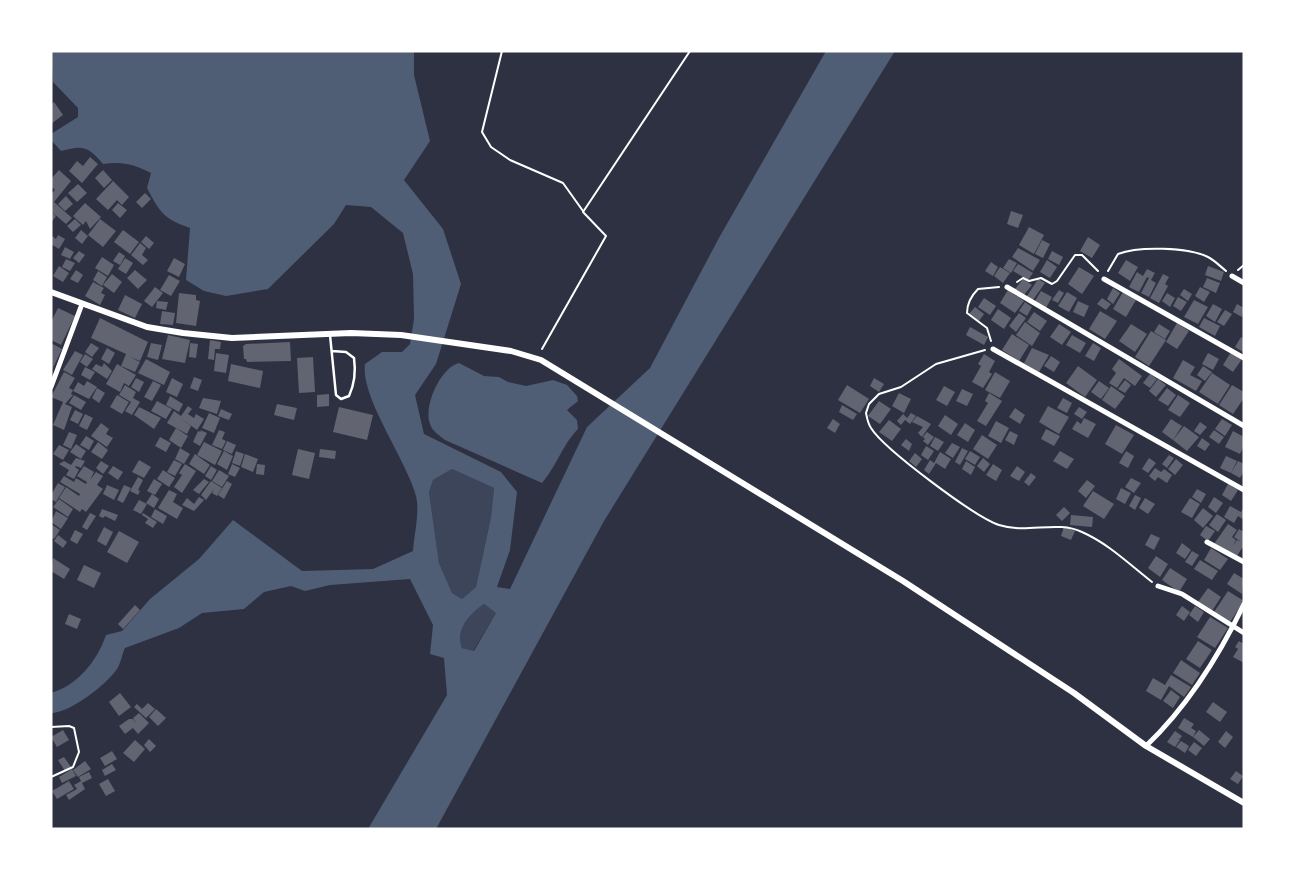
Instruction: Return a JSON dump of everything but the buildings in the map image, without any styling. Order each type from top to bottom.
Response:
[{"type":"street","points":[[1232,276],[1244,283]]},
{"type":"street","points":[[1104,279],[1244,358]]},
{"type":"street","points":[[1007,287],[1244,426]]},
{"type":"street","points":[[51,292],[147,327],[183,333],[232,338],[401,335],[511,351],[541,360],[903,581],[1074,693],[1146,746],[1244,803]]},
{"type":"street","points":[[51,387],[82,304]]},
{"type":"street","points":[[993,349],[1244,490]]},
{"type":"street","points":[[1208,542],[1244,562]]},
{"type":"street","points":[[1158,586],[1182,594],[1244,633]]},
{"type":"street","points":[[1146,746],[1185,705],[1233,627],[1244,604]]},
{"type":"lane","points":[[330,335],[336,395],[341,399],[349,396],[353,386],[356,373],[354,358],[346,352],[332,351]]},
{"type":"path","points":[[502,51],[482,132],[491,147],[510,160],[563,184],[583,212],[606,236],[542,345],[541,360]]},
{"type":"path","points":[[583,212],[690,51]]},
{"type":"path","points":[[1158,586],[1126,560],[1083,532],[1065,526],[1046,529],[999,525],[973,513],[872,430],[866,413],[873,398],[901,387],[936,364],[993,349],[987,328],[967,313],[967,306],[978,289],[1007,287],[1023,278],[1029,281],[1041,278],[1052,284],[1075,255],[1082,255],[1095,266],[1104,279],[1118,254],[1138,248],[1194,252],[1207,256],[1232,276],[1244,265]]},
{"type":"path","points":[[51,727],[74,728],[79,752],[73,767],[51,777]]},
{"type":"shaded area","points":[[51,51],[414,51],[414,75],[430,141],[404,180],[443,229],[461,284],[436,364],[415,395],[424,434],[501,472],[517,492],[510,550],[497,587],[510,589],[587,427],[650,368],[720,236],[826,51],[895,51],[604,521],[436,829],[368,829],[447,695],[444,658],[430,654],[433,625],[410,579],[330,585],[305,591],[291,586],[264,592],[244,609],[202,613],[179,628],[125,648],[120,664],[105,683],[68,708],[51,713],[51,693],[78,678],[92,663],[106,635],[122,631],[150,599],[199,559],[233,520],[302,571],[373,569],[413,551],[417,509],[411,481],[376,411],[365,378],[365,364],[382,352],[402,352],[410,344],[414,319],[413,274],[403,233],[371,207],[346,205],[334,224],[268,289],[226,296],[204,291],[186,280],[190,228],[168,218],[159,209],[147,188],[151,173],[128,164],[103,164],[85,148],[61,151],[51,140],[51,134],[78,117],[78,108],[53,82]],"holes":[[[452,469],[494,488],[491,517],[476,587],[462,599],[452,593],[439,563],[429,492],[433,480]],[[484,604],[496,613],[474,651],[462,648],[462,628],[469,617]]]},
{"type":"shaded area","points":[[459,363],[484,376],[499,377],[526,386],[553,380],[567,385],[577,396],[578,401],[567,410],[577,420],[578,429],[542,483],[445,440],[432,429],[428,416],[435,388],[446,372]]},
{"type":"shaded area","points":[[452,469],[494,488],[491,517],[476,587],[462,599],[452,593],[439,563],[429,492],[433,480]]},
{"type":"shaded area","points":[[484,604],[496,613],[473,651],[462,648],[462,628],[469,617]]}]
